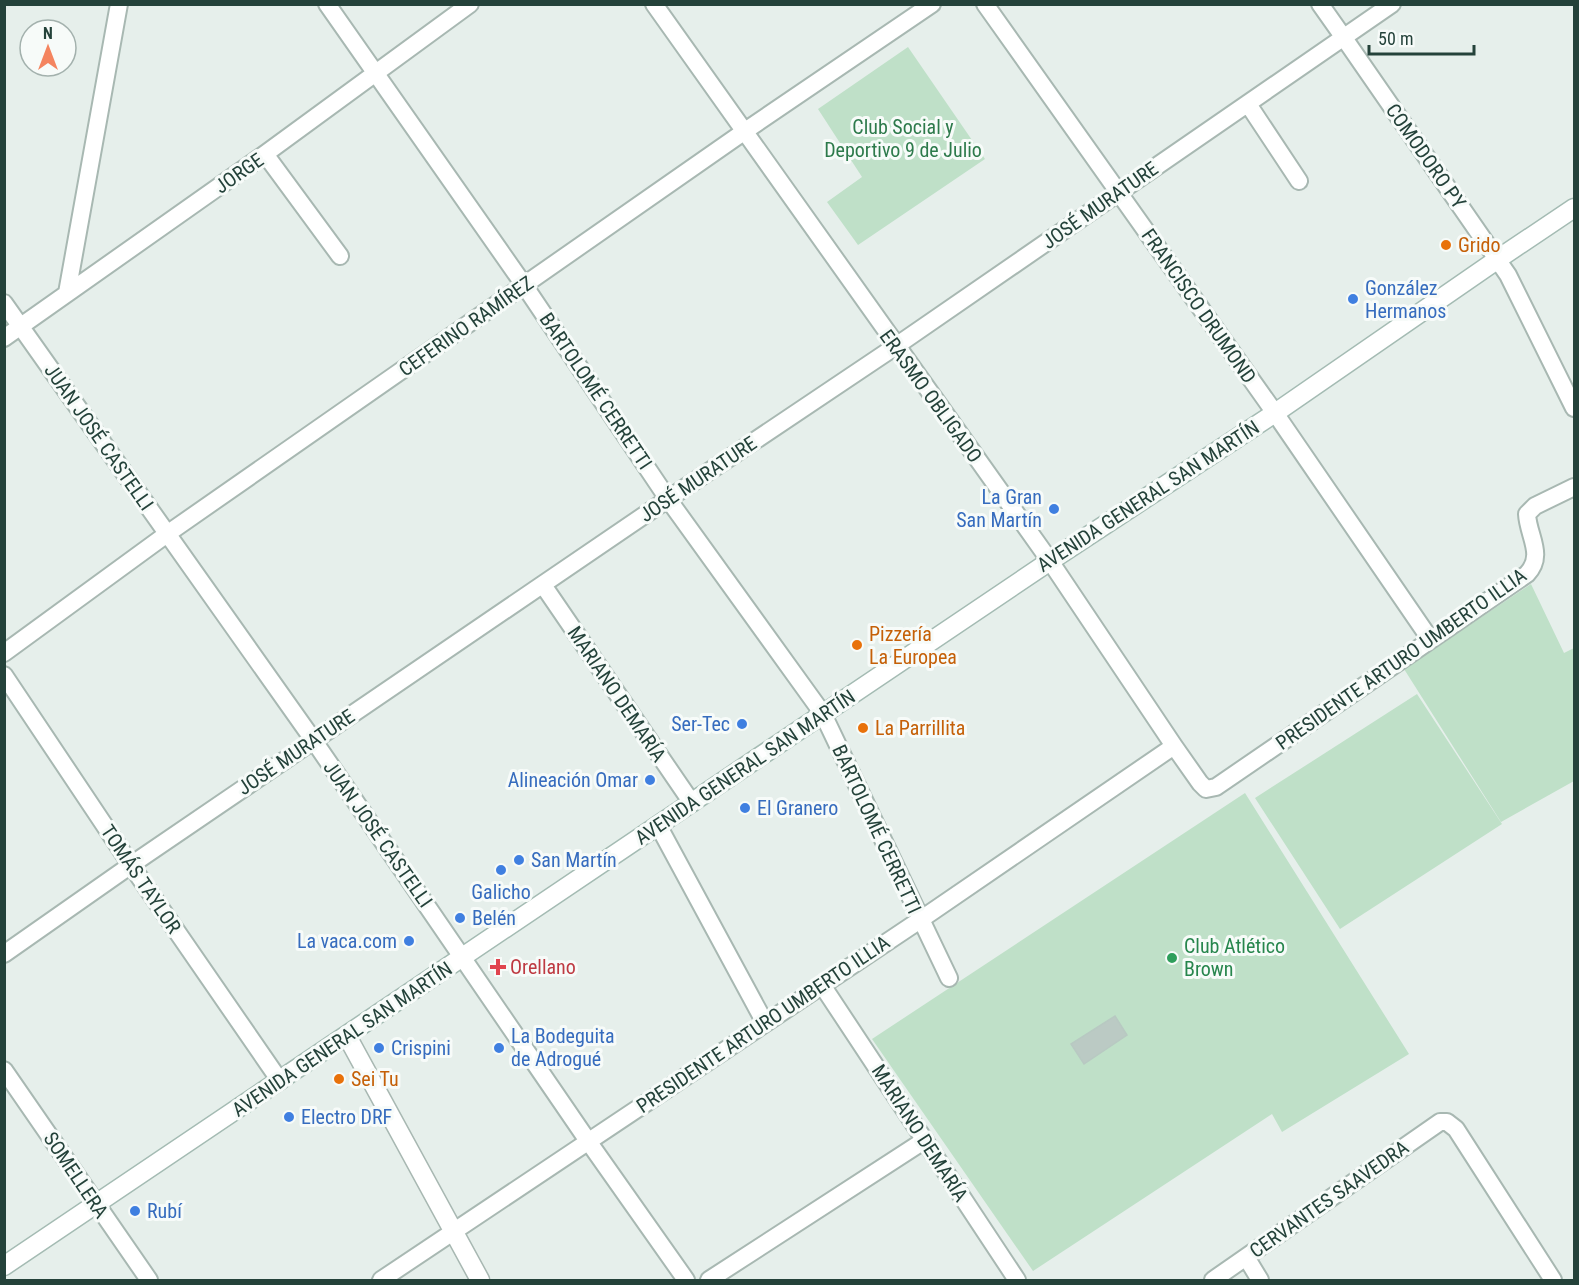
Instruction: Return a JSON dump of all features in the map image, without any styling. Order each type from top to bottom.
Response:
[{"type":"main road","name":"AVENIDA GENERAL SAN MARTÍN","points":[[4,1266],[1050,561],[1275,413],[1575,208]]},
{"type":"main road","points":[[347,1035],[480,1281]]},
{"type":"street","points":[[67,293],[119,4]]},
{"type":"street","name":"BARTOLOMÉ CERRETTI","points":[[327,4],[524,285],[668,499],[823,714],[949,978]]},
{"type":"street","name":"JORGE","points":[[4,338],[266,154],[471,4]]},
{"type":"street","name":"ERASMO OBLIGADO","points":[[654,4],[1050,561],[1174,746],[1206,789]]},
{"type":"street","name":"CEFERINO RAMÍREZ","points":[[4,653],[167,534],[745,131],[932,4]]},
{"type":"street","name":"FRANCISCO DRUMOND","points":[[985,4],[1275,413],[1430,639]]},
{"type":"street","name":"COMODORO PY","points":[[1320,4],[1498,259],[1575,408]]},
{"type":"street","name":"JOSÉ MURATURE","points":[[4,954],[131,865],[896,346],[1392,4]]},
{"type":"street","points":[[1248,104],[1299,181]]},
{"type":"street","points":[[266,154],[340,256]]},
{"type":"street","name":"JUAN JOSÉ CASTELLI","points":[[4,303],[314,741],[686,1281]]},
{"type":"street","name":"PRESIDENTE ARTURO UMBERTO ILLIA","points":[[1206,789],[1216,787],[1527,574],[1536,560],[1527,514],[1535,506],[1575,487]]},
{"type":"street","name":"MARIANO DEMARÍA","points":[[543,585],[692,803]]},
{"type":"street","name":"TOMÁS TAYLOR","points":[[4,675],[280,1081]]},
{"type":"street","name":"PRESIDENTE ARTURO UMBERTO ILLIA","points":[[381,1281],[920,920],[1174,746]]},
{"type":"street","points":[[658,825],[765,1023]]},
{"type":"street","name":"MARIANO DEMARÍA","points":[[822,985],[1017,1281]]},
{"type":"street","name":"SOMELLERA","points":[[4,1070],[149,1281]]},
{"type":"street","name":"CERVANTES SAAVEDRA","points":[[1214,1281],[1440,1122],[1447,1122],[1456,1129],[1553,1281]]},
{"type":"street","points":[[709,1281],[925,1140]]},
{"type":"street","points":[[1246,1257],[1260,1281]]},
{"type":"green space","name":"Club Social y Deportivo 9 de Julio","points":[[908,47],[985,159],[858,245],[827,202],[862,177],[818,109]]},
{"type":"green space","points":[[1531,584],[1564,653],[1574,648],[1574,781],[1501,822],[1404,669]]},
{"type":"green space","points":[[1417,694],[1502,824],[1340,929],[1255,798]]},
{"type":"green space","name":"Club Atlético Brown","points":[[1245,793],[1409,1054],[1282,1132],[1272,1114],[1033,1271],[872,1039]]},
{"type":"building","points":[[1115,1016],[1127,1035],[1084,1064],[1071,1044]]},
{"type":"place","name":"Grido","points":[[1446,245]]},
{"type":"place","name":"González Hermanos","points":[[1353,299]]},
{"type":"place","name":"La Gran San Martín","points":[[1054,509]]},
{"type":"place","name":"Pizzería La Europea","points":[[857,645]]},
{"type":"place","name":"Ser-Tec","points":[[742,724]]},
{"type":"place","name":"La Parrillita","points":[[863,728]]},
{"type":"place","name":"Alineación Omar","points":[[650,780]]},
{"type":"place","name":"El Granero","points":[[745,808]]},
{"type":"place","name":"San Martín","points":[[519,860]]},
{"type":"place","name":"Galicho","points":[[501,870]]},
{"type":"place","name":"Belén","points":[[460,918]]},
{"type":"place","name":"La vaca.com","points":[[409,941]]},
{"type":"place","name":"Club Atlético Brown","points":[[1172,958]]},
{"type":"place","name":"Orellano","points":[[498,967]]},
{"type":"place","name":"Crispini","points":[[379,1048]]},
{"type":"place","name":"La Bodeguita de Adrogué","points":[[499,1048]]},
{"type":"place","name":"Sei Tu","points":[[339,1079]]},
{"type":"place","name":"Electro DRF","points":[[289,1117]]},
{"type":"place","name":"Rubí","points":[[135,1211]]}]
